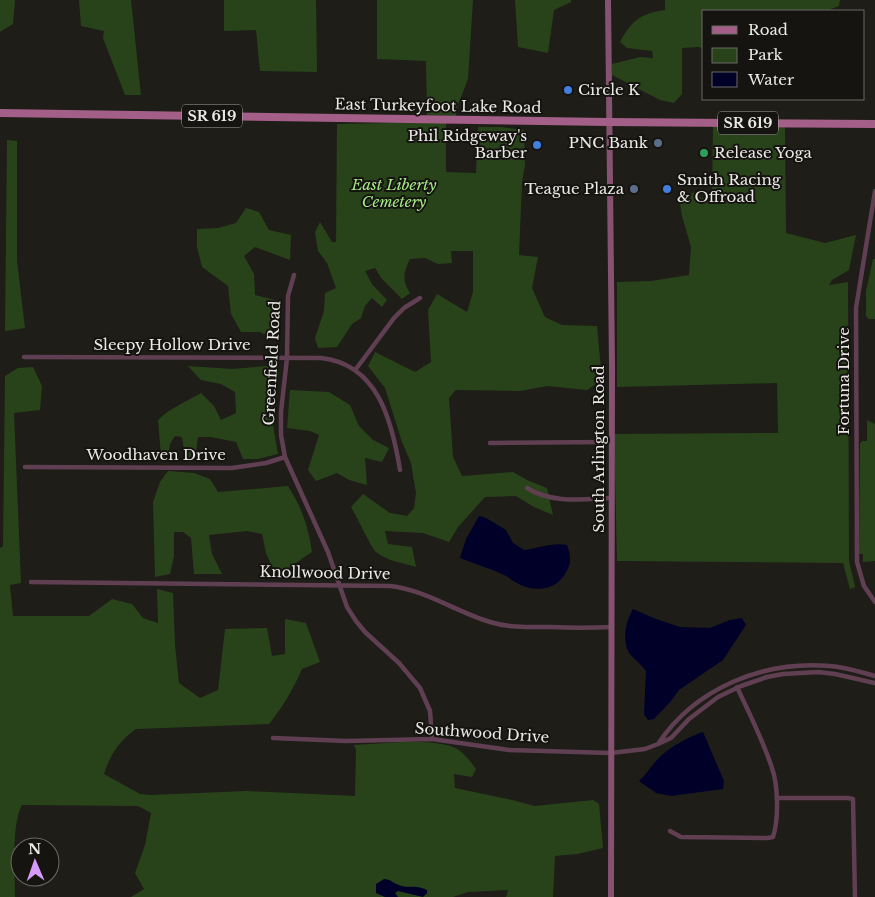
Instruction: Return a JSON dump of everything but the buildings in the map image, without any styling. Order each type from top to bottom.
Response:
[{"type":"main road","name":"South Arlington Road","points":[[608,0],[612,498],[611,897]]},
{"type":"main road","name":"East Turkeyfoot Lake Road","points":[[0,113],[875,124]]},
{"type":"street","name":"Fortuna Drive","points":[[875,191],[856,308],[856,548],[859,573],[864,586],[875,602]]},
{"type":"street","name":"Greenfield Road","points":[[294,275],[288,296],[287,358],[280,425],[285,457],[311,512],[347,607],[356,621],[399,662],[420,688],[430,711],[432,739]]},
{"type":"street","points":[[356,369],[394,318],[404,308],[420,298]]},
{"type":"street","name":"Sleepy Hollow Drive","points":[[24,357],[324,358],[341,362],[356,369],[370,383],[384,410],[394,440],[400,470]]},
{"type":"street","points":[[490,443],[611,442]]},
{"type":"street","name":"Woodhaven Drive","points":[[25,467],[232,468],[266,463],[285,457]]},
{"type":"street","points":[[527,488],[538,494],[554,498],[612,498]]},
{"type":"street","name":"Knollwood Drive","points":[[31,582],[390,586],[410,590],[482,620],[509,626],[612,627]]},
{"type":"street","points":[[658,744],[665,733],[692,707],[716,690],[734,681],[774,668],[803,665],[832,666],[875,676]]},
{"type":"street","name":"Southwood Drive","points":[[273,738],[299,743],[432,739],[509,750],[611,753],[645,749],[671,738],[689,719],[718,697],[767,677],[818,672],[875,683]]},
{"type":"street","points":[[670,831],[681,837],[768,838],[773,836],[776,826],[777,798],[772,769],[734,681]]},
{"type":"street","points":[[777,798],[853,799],[855,897]]},
{"type":"green space","points":[[0,0],[15,0],[13,24],[0,32]]},
{"type":"green space","points":[[79,0],[131,0],[141,95],[125,95],[103,38],[104,31],[81,26]]},
{"type":"green space","points":[[224,0],[316,0],[317,72],[260,71],[256,30],[224,31]]},
{"type":"green space","points":[[377,0],[473,0],[468,79],[456,110],[456,116],[427,115],[426,61],[377,59]]},
{"type":"green space","points":[[515,0],[571,0],[571,2],[554,10],[548,53],[518,47]]},
{"type":"green space","points":[[665,0],[840,0],[839,6],[829,10],[702,10],[702,48],[682,48],[682,94],[674,103],[660,100],[612,75],[612,64],[640,57],[653,58],[652,51],[627,48],[620,42],[629,28],[638,19],[665,10]]},
{"type":"green space","name":"East Liberty Cemetery","points":[[446,122],[446,172],[476,173],[478,127],[524,130],[525,165],[522,182],[519,255],[538,257],[532,288],[545,317],[562,325],[597,326],[602,380],[587,390],[547,386],[520,391],[456,390],[449,398],[453,457],[462,476],[513,472],[547,488],[553,515],[534,507],[516,496],[485,497],[458,527],[449,542],[423,533],[385,531],[388,544],[412,547],[416,567],[390,560],[376,552],[351,507],[363,494],[390,513],[407,516],[414,508],[416,493],[411,463],[402,442],[385,388],[368,366],[375,352],[415,372],[431,362],[428,310],[437,294],[467,312],[473,292],[473,251],[451,251],[452,263],[438,264],[425,258],[410,259],[404,276],[410,293],[402,299],[382,279],[375,268],[365,271],[372,284],[387,300],[382,307],[372,298],[365,306],[361,318],[352,324],[337,347],[318,348],[315,338],[324,311],[325,293],[336,288],[327,263],[318,251],[315,232],[320,222],[332,242],[336,242],[337,124]]},
{"type":"green space","points":[[713,126],[785,126],[786,233],[825,243],[856,235],[849,270],[832,280],[829,285],[848,282],[849,561],[855,587],[850,589],[843,563],[617,561],[614,434],[778,433],[777,383],[617,387],[617,282],[651,281],[689,275],[691,247],[679,198],[698,191],[702,201],[702,198],[712,198]]},
{"type":"green space","points":[[7,140],[17,141],[17,261],[25,328],[5,331]]},
{"type":"green space","points":[[246,208],[259,212],[269,230],[291,235],[290,260],[255,247],[244,256],[254,274],[255,295],[279,301],[278,341],[260,332],[241,332],[231,314],[228,286],[202,267],[197,247],[197,229],[218,228],[236,223]]},
{"type":"green space","points":[[873,259],[875,259],[875,319],[869,319],[866,316],[866,291]]},
{"type":"green space","points":[[188,366],[232,369],[267,366],[279,372],[273,425],[278,454],[258,459],[243,459],[236,442],[211,437],[198,437],[196,451],[190,463],[185,456],[182,437],[175,436],[170,444],[168,457],[161,456],[158,420],[178,405],[201,393],[214,406],[221,420],[236,413],[235,392],[221,384],[201,380]]},
{"type":"green space","points":[[33,367],[42,386],[40,410],[14,413],[21,583],[10,585],[13,616],[89,616],[112,599],[132,604],[143,618],[158,623],[157,589],[173,593],[179,683],[200,698],[218,690],[225,629],[267,628],[272,656],[285,654],[285,619],[306,623],[320,662],[302,669],[287,698],[269,724],[136,729],[116,749],[104,774],[140,794],[150,795],[247,791],[355,796],[356,750],[354,745],[404,742],[442,744],[460,751],[476,769],[472,777],[454,774],[455,788],[535,806],[593,800],[599,804],[603,848],[577,854],[555,856],[553,897],[506,897],[508,890],[468,892],[453,897],[131,897],[144,889],[135,873],[145,845],[151,813],[138,806],[22,805],[16,825],[15,837],[10,837],[10,887],[15,887],[15,897],[0,897],[0,548],[3,546],[5,376],[18,368]]},
{"type":"green space","points":[[290,390],[329,392],[350,405],[359,426],[373,440],[389,448],[382,462],[365,458],[367,485],[349,480],[337,473],[316,481],[308,470],[319,435],[310,431],[287,428]]},
{"type":"green space","points":[[867,420],[875,424],[875,561],[863,562],[863,554],[859,554],[860,444],[862,441],[867,441]]},
{"type":"green space","points":[[168,471],[194,473],[210,479],[218,492],[288,486],[304,517],[312,552],[290,567],[275,573],[266,553],[262,534],[247,531],[209,535],[212,554],[222,574],[194,574],[191,538],[183,532],[174,532],[174,556],[170,574],[155,577],[153,502],[160,482]]},
{"type":"water","points":[[479,516],[506,530],[513,543],[524,550],[551,545],[567,545],[570,562],[563,577],[554,585],[542,589],[529,588],[506,576],[460,558],[466,539]]},
{"type":"water","points":[[633,609],[680,627],[710,628],[730,620],[742,618],[746,625],[723,660],[679,690],[654,719],[648,720],[644,714],[646,671],[628,652],[625,639],[626,628]]},
{"type":"water","points":[[703,732],[724,781],[723,789],[671,796],[656,793],[639,781],[661,756],[672,747]]},
{"type":"water","points":[[384,879],[402,886],[423,888],[427,890],[427,893],[423,897],[398,891],[395,893],[398,897],[385,897],[376,893],[376,884]]},
{"type":"place","name":"Circle K","points":[[568,90]]},
{"type":"place","name":"PNC Bank","points":[[658,143]]},
{"type":"place","name":"Phil Ridgeway's Barber","points":[[537,145]]},
{"type":"place","name":"Release Yoga","points":[[704,153]]},
{"type":"place","name":"Teague Plaza","points":[[634,189]]},
{"type":"place","name":"Smith Racing & Offroad","points":[[667,189]]}]
